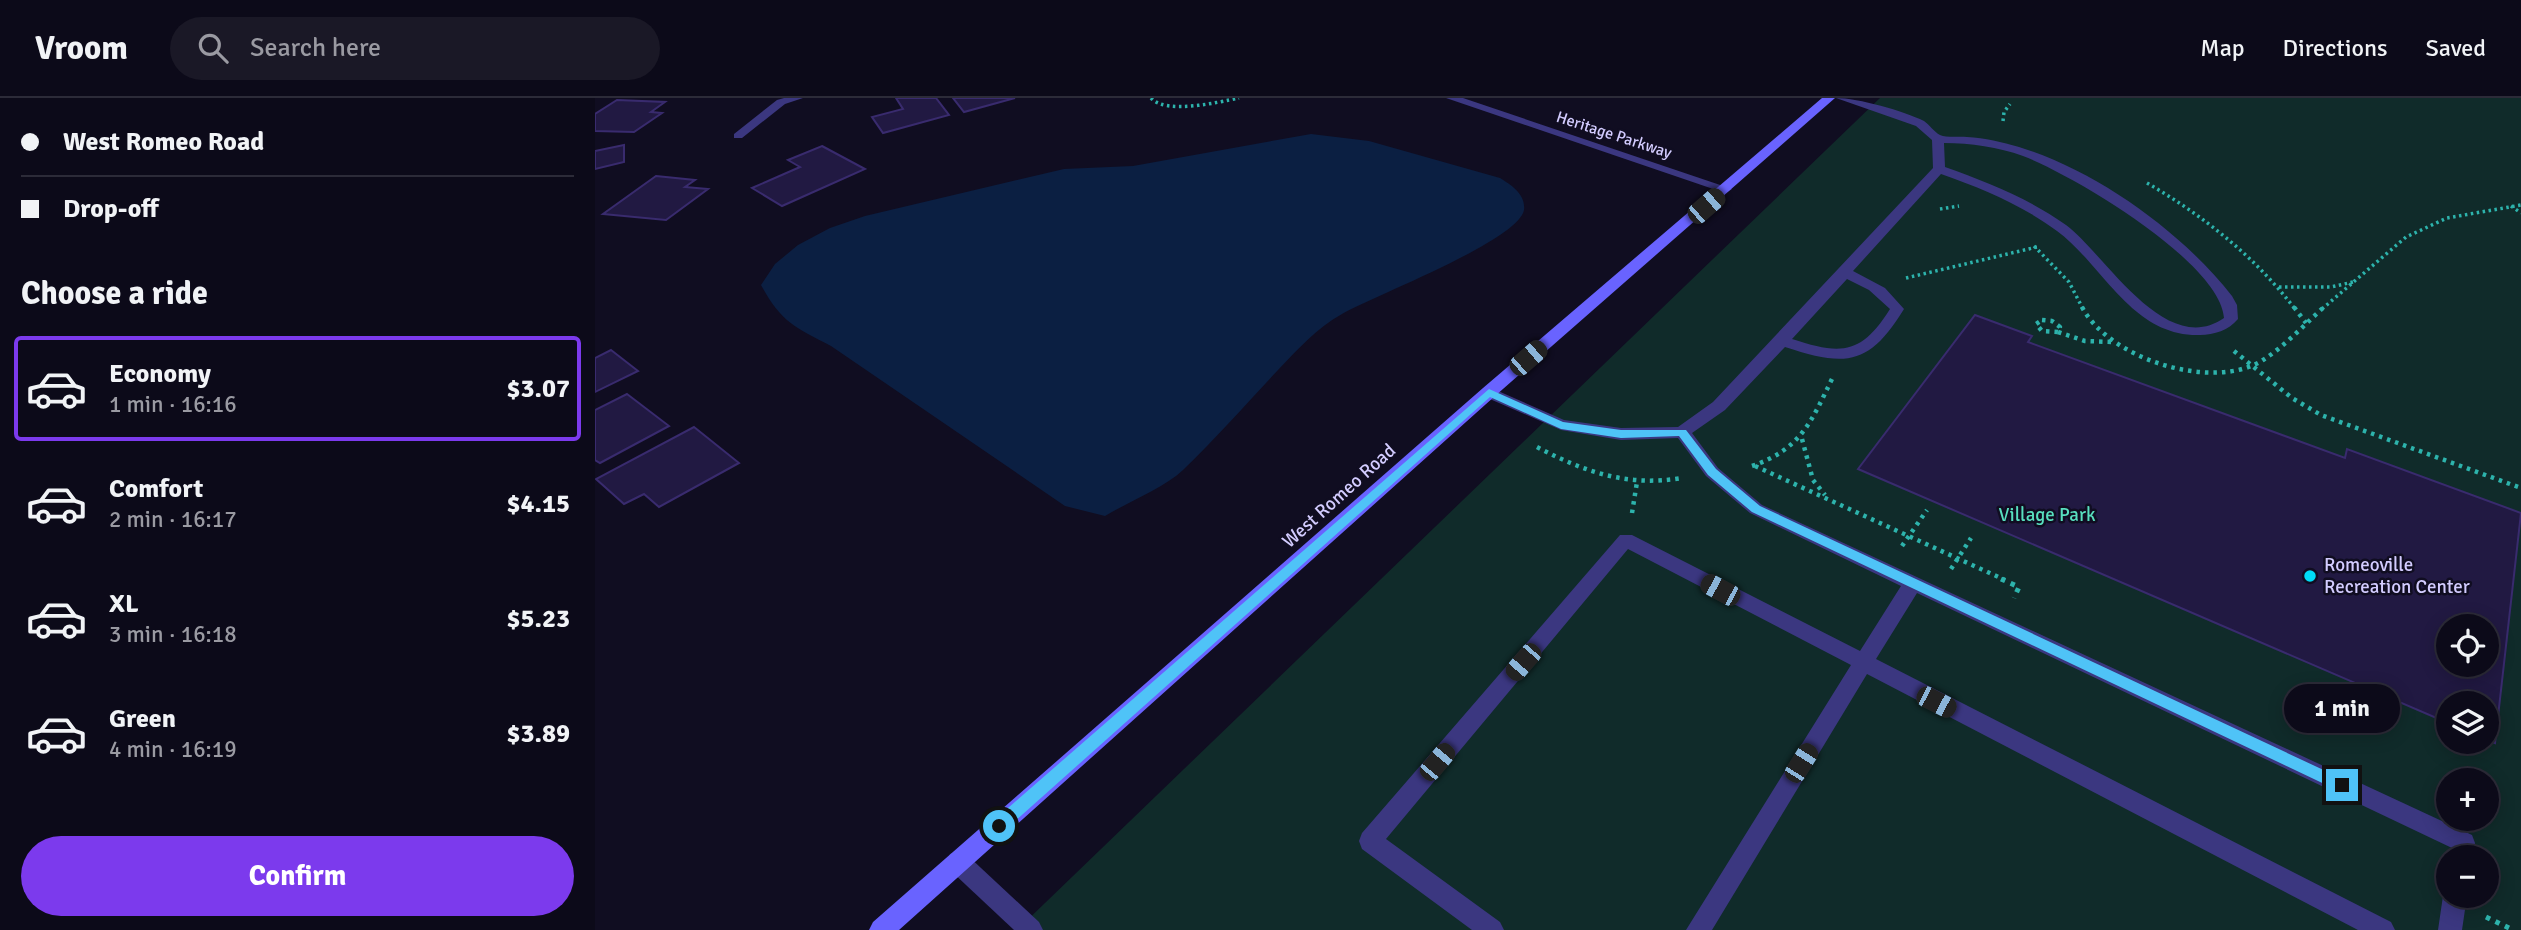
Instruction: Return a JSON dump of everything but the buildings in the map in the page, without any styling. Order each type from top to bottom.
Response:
[{"type":"main road","name":"West Romeo Road","points":[[881,930],[1489,392],[1829,98]]},
{"type":"street","points":[[738,136],[781,102],[797,98]]},
{"type":"street","name":"Heritage Parkway","points":[[1452,98],[1725,189]]},
{"type":"street","points":[[1842,98],[1920,124],[1938,139],[1976,139],[2038,158],[2117,201],[2157,230],[2205,273],[2229,302],[2231,319],[2220,329],[2201,332],[2176,328],[2148,317],[2126,298],[2097,259],[2063,228],[2017,200],[1978,182],[1939,169]]},
{"type":"street","points":[[1489,392],[1561,425],[1621,434],[1682,432],[1719,406],[1939,169],[1938,139]]},
{"type":"street","points":[[1782,341],[1834,355],[1858,354],[1884,333],[1897,309],[1886,293],[1872,283],[1845,273]]},
{"type":"street","points":[[1682,432],[1712,472],[1756,509],[2463,845]]},
{"type":"street","points":[[1492,930],[1370,841],[1626,540],[1861,664],[2383,930]]},
{"type":"street","points":[[1698,930],[1913,583]]},
{"type":"street","points":[[958,862],[1031,930]]},
{"type":"street","points":[[2450,930],[2453,908]]},
{"type":"path","points":[[1151,98],[1153,102],[1166,106],[1214,104],[1239,98]]},
{"type":"path","points":[[2007,127],[2003,116],[2010,104]]},
{"type":"path","points":[[1898,280],[2036,248],[2069,282],[2085,313],[2113,341],[2159,365],[2203,371],[2240,370],[2263,360],[2406,237],[2447,218],[2521,205]]},
{"type":"path","points":[[2510,206],[2521,213]]},
{"type":"path","points":[[2306,323],[2277,287],[2331,287],[2354,282]]},
{"type":"path","points":[[2058,332],[2060,327],[2055,322],[2046,320],[2036,324],[2042,331],[2058,332],[2089,343],[2113,341]]},
{"type":"path","points":[[2251,365],[2292,398],[2321,415],[2521,488]]},
{"type":"path","points":[[1827,496],[1813,480],[1802,438],[1786,452],[1755,466],[1827,496],[2019,587],[2001,624]]},
{"type":"path","points":[[1637,482],[1651,485],[1712,472]]},
{"type":"path","points":[[1909,535],[1927,510]]},
{"type":"path","points":[[1958,558],[1971,538]]},
{"type":"green space","name":"Village Park","points":[[1880,98],[2521,98],[2521,930],[1017,930]]},
{"type":"water","points":[[1311,134],[1369,141],[1500,178],[1513,187],[1523,199],[1524,210],[1516,223],[1472,252],[1342,314],[1324,326],[1175,477],[1105,516],[1065,506],[831,346],[798,328],[782,316],[761,285],[775,264],[798,245],[830,228],[865,216],[1064,169],[1133,166]]},
{"type":"place","name":"Romeoville Recreation Center","points":[[2310,576]]},
{"type":"route","points":[[999,826],[1489,392],[1561,425],[1621,434],[1682,432],[1705,465],[1725,486],[1756,509],[2342,785]]}]
